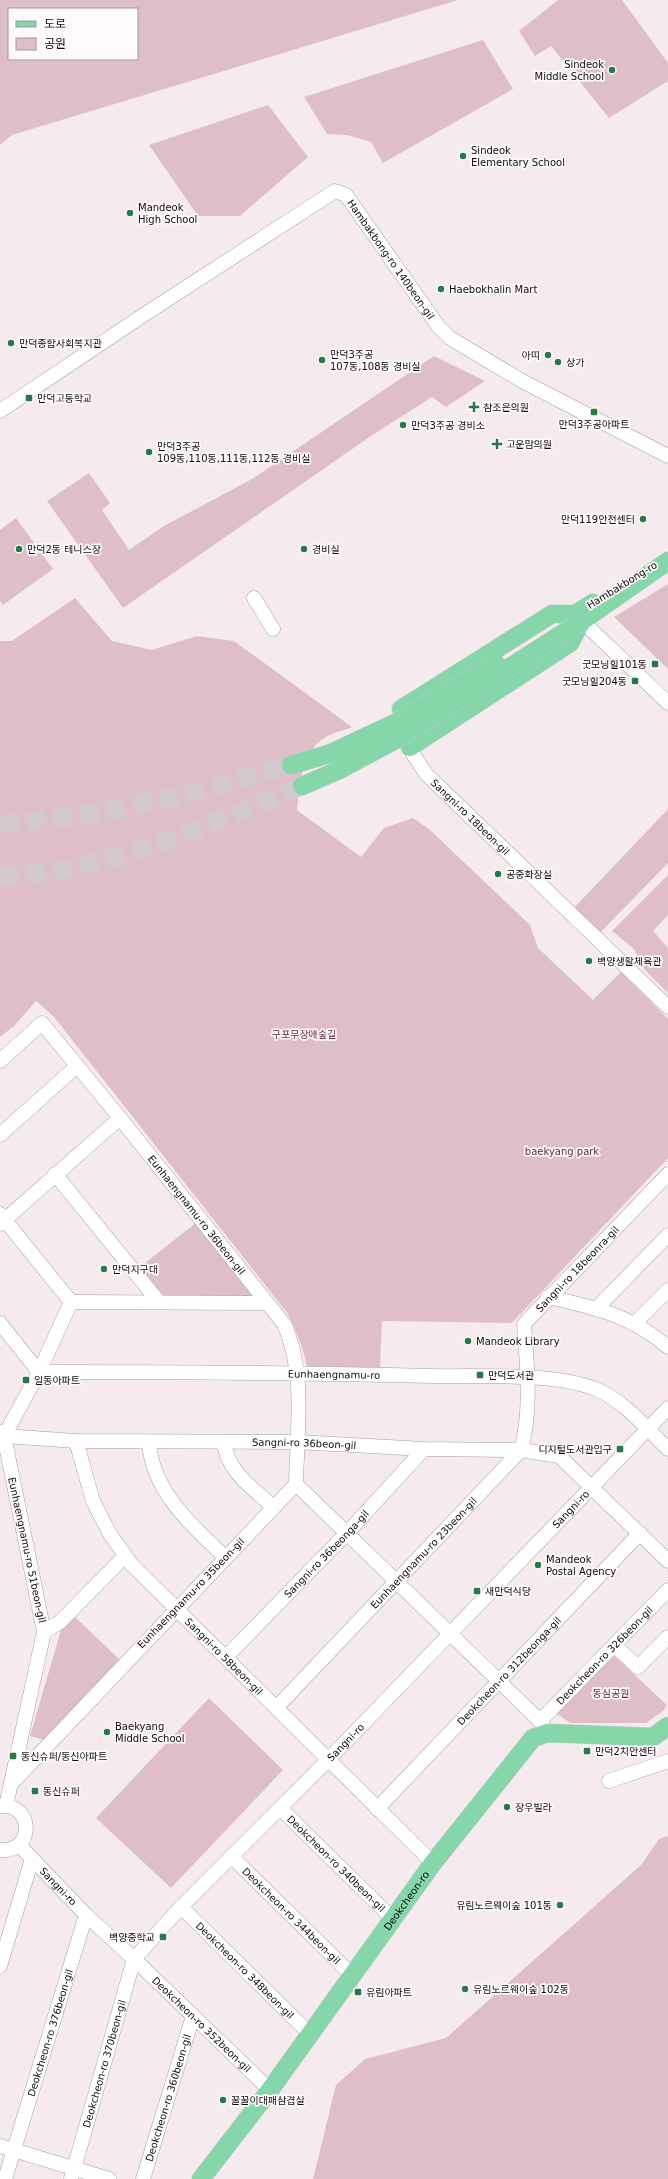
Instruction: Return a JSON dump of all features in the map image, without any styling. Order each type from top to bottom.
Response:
[{"type":"main road","name":"Hambakbong-ro","points":[[578,617],[668,556]]},
{"type":"main road","name":"Hambakbong-ro","points":[[578,617],[668,561]]},
{"type":"main road","points":[[396,713],[552,614],[578,617]]},
{"type":"main road","points":[[410,747],[570,643],[578,617]]},
{"type":"main road","points":[[291,765],[329,754],[397,722],[578,617]]},
{"type":"main road","points":[[302,786],[338,770],[399,738],[429,720],[578,617]]},
{"type":"main road","name":"Deokcheon-ro","points":[[201,2179],[270,2090],[433,1863],[533,1738],[544,1727],[653,1737],[668,1726]]},
{"type":"street","name":"Hambakbong-ro 140beon-gil","points":[[0,411],[142,316],[336,191],[346,195],[438,326],[450,338],[522,381],[668,456]]},
{"type":"street","points":[[254,598],[273,629]]},
{"type":"street","points":[[578,617],[668,703]]},
{"type":"street","name":"Sangni-ro 18beon-gil","points":[[396,713],[410,747],[426,774],[668,1006]]},
{"type":"street","name":"Eunhaengnamu-ro 36beon-gil","points":[[0,1061],[42,1023],[120,1118],[284,1324],[291,1339],[298,1373]]},
{"type":"street","points":[[0,1135],[77,1066]]},
{"type":"street","points":[[71,1302],[2,1219],[120,1118]]},
{"type":"street","points":[[55,1174],[159,1302]]},
{"type":"street","name":"Sangni-ro 18beonra-gil","points":[[528,1378],[524,1324],[548,1297],[668,1174]]},
{"type":"street","points":[[597,1308],[668,1235]]},
{"type":"street","points":[[635,1323],[668,1290]]},
{"type":"street","points":[[548,1297],[597,1308],[635,1323],[668,1348]]},
{"type":"street","points":[[71,1302],[267,1303]]},
{"type":"street","points":[[2,1434],[39,1372],[71,1302]]},
{"type":"street","points":[[0,1323],[39,1372]]},
{"type":"street","name":"Eunhaengnamu-ro","points":[[39,1372],[298,1373],[528,1378],[570,1383],[597,1390],[612,1398],[648,1429],[668,1449]]},
{"type":"street","points":[[298,1373],[296,1484],[398,1581],[544,1727]]},
{"type":"street","name":"Eunhaengnamu-ro 23beon-gil","points":[[276,1708],[521,1450],[526,1431],[528,1378]]},
{"type":"street","name":"Sangni-ro","points":[[19,1845],[86,1915],[134,1959],[180,1907],[327,1761],[668,1408]]},
{"type":"street","name":"Sangni-ro 36beon-gil","points":[[2,1434],[76,1441],[297,1442],[424,1449],[521,1450],[559,1456],[668,1561]]},
{"type":"street","name":"Eunhaengnamu-ro 51beon-gil","points":[[2,1434],[44,1632],[10,1784],[3,1806]]},
{"type":"street","name":"Sangni-ro 58beon-gil","points":[[76,1441],[92,1501],[110,1534],[125,1556],[175,1609],[226,1657],[327,1761],[433,1863]]},
{"type":"street","points":[[149,1442],[156,1474],[165,1490],[184,1518],[225,1557]]},
{"type":"street","points":[[224,1442],[225,1456],[233,1469],[273,1507]]},
{"type":"street","name":"Sangni-ro 36beonga-gil","points":[[226,1657],[347,1533],[424,1449]]},
{"type":"street","name":"Eunhaengnamu-ro 35beon-gil","points":[[10,1784],[175,1609],[296,1484]]},
{"type":"street","name":"Deokcheon-ro 312beonga-gil","points":[[378,1809],[640,1533]]},
{"type":"street","points":[[44,1632],[60,1622],[125,1556]]},
{"type":"street","name":"Deokcheon-ro 326beon-gil","points":[[544,1727],[614,1645],[668,1590]]},
{"type":"street","points":[[614,1645],[638,1667],[668,1637]]},
{"type":"street","points":[[609,1781],[668,1761]]},
{"type":"street","points":[[0,1850],[13,1849],[19,1845],[26,1832],[26,1824],[19,1811],[3,1806]]},
{"type":"street","name":"Deokcheon-ro 340beon-gil","points":[[280,1808],[393,1919]]},
{"type":"street","name":"Deokcheon-ro 344beon-gil","points":[[231,1856],[352,1975]]},
{"type":"street","points":[[0,1966],[32,1859]]},
{"type":"street","name":"Deokcheon-ro 348beon-gil","points":[[180,1907],[310,2034]]},
{"type":"street","name":"Deokcheon-ro 376beon-gil","points":[[5,2179],[86,1915]]},
{"type":"street","name":"Deokcheon-ro 352beon-gil","points":[[134,1959],[270,2090]]},
{"type":"street","name":"Deokcheon-ro 370beon-gil","points":[[73,2173],[134,1959]]},
{"type":"street","name":"Deokcheon-ro 360beon-gil","points":[[143,2179],[193,2016]]},
{"type":"street","points":[[0,2146],[15,2150],[73,2173],[109,2179]]},
{"type":"green space","points":[[0,0],[458,0],[12,135],[0,145]]},
{"type":"green space","name":"Sindeok Middle School","points":[[558,0],[622,0],[668,63],[668,81],[609,118],[551,46],[535,56],[519,31]]},
{"type":"green space","points":[[483,40],[513,89],[383,163],[371,142],[347,135],[327,134],[304,97]]},
{"type":"green space","points":[[268,105],[308,157],[240,216],[198,216],[149,145]]},
{"type":"green space","points":[[434,356],[485,381],[446,407],[432,397],[371,436],[123,608],[47,501],[89,473],[110,503],[102,510],[129,550],[164,526],[252,479]]},
{"type":"green space","name":"만덕2동 테니스장","points":[[16,518],[53,569],[3,605],[0,601],[0,530]]},
{"type":"green space","points":[[668,584],[668,669],[614,617]]},
{"type":"green space","name":"구포무장애숲길","points":[[75,598],[112,641],[152,650],[197,636],[234,641],[352,727],[326,737],[310,752],[303,771],[297,810],[361,857],[384,828],[413,818],[429,829],[530,925],[538,948],[593,1000],[621,972],[668,1019],[668,1158],[512,1323],[382,1321],[380,1368],[307,1366],[301,1344],[288,1314],[54,1017],[36,1001],[14,1026],[0,1037],[0,641],[12,641]]},
{"type":"green space","points":[[668,809],[668,863],[596,937],[570,912]]},
{"type":"green space","points":[[668,875],[668,915],[653,931],[668,948],[668,993],[645,970],[634,949],[612,931]]},
{"type":"green space","points":[[198,1221],[254,1295],[248,1299],[165,1298],[139,1268]]},
{"type":"green space","points":[[74,1616],[120,1660],[44,1740],[30,1736],[61,1630]]},
{"type":"green space","name":"동심공원","points":[[610,1652],[667,1705],[663,1711],[646,1723],[570,1723],[556,1713]]},
{"type":"green space","points":[[209,1698],[283,1770],[171,1888],[96,1818]]},
{"type":"green space","points":[[668,1836],[668,2179],[313,2179],[336,2085],[365,2059],[446,2038],[641,1865],[659,1839]]},
{"type":"tunnel","points":[[0,824],[89,814],[148,803],[206,789],[291,765]]},
{"type":"tunnel","points":[[0,877],[66,869],[130,853],[180,836],[302,786]]},
{"type":"place","name":"Sindeok Middle School","points":[[612,70]]},
{"type":"place","name":"Sindeok Elementary School","points":[[463,156]]},
{"type":"place","name":"Mandeok High School","points":[[130,213]]},
{"type":"place","name":"Haebokhalin Mart","points":[[441,289]]},
{"type":"place","name":"만덕종합사회복지관","points":[[11,343]]},
{"type":"place","name":"아띠","points":[[548,355]]},
{"type":"place","name":"만덕3주공 107동,108동 경비실","points":[[322,360]]},
{"type":"place","name":"상가","points":[[558,362]]},
{"type":"place","name":"만덕고등학교","points":[[29,398]]},
{"type":"place","name":"참조은의원","points":[[474,407]]},
{"type":"place","name":"만덕3주공아파트","points":[[594,412]]},
{"type":"place","name":"만덕3주공 경비소","points":[[403,425]]},
{"type":"place","name":"고운맘의원","points":[[497,444]]},
{"type":"place","name":"만덕3주공 109동,110동,111동,112동 경비실","points":[[149,452]]},
{"type":"place","name":"만덕119안전센터","points":[[643,519]]},
{"type":"place","name":"만덕2동 테니스장","points":[[19,549]]},
{"type":"place","name":"경비실","points":[[304,549]]},
{"type":"place","name":"굿모닝힐101동","points":[[655,664]]},
{"type":"place","name":"굿모닝힐204동","points":[[635,681]]},
{"type":"place","name":"공중화장실","points":[[498,874]]},
{"type":"place","name":"백양생활체육관","points":[[589,961]]},
{"type":"place","name":"만덕지구대","points":[[104,1269]]},
{"type":"place","name":"Mandeok Library","points":[[468,1341]]},
{"type":"place","name":"만덕도서관","points":[[480,1375]]},
{"type":"place","name":"일동아파트","points":[[26,1380]]},
{"type":"place","name":"디지털도서관입구","points":[[620,1449]]},
{"type":"place","name":"Mandeok Postal Agency","points":[[538,1565]]},
{"type":"place","name":"새만덕식당","points":[[477,1591]]},
{"type":"place","name":"Baekyang Middle School","points":[[107,1732]]},
{"type":"place","name":"만덕2치안센터","points":[[587,1751]]},
{"type":"place","name":"동신슈퍼/동신아파트","points":[[13,1756]]},
{"type":"place","name":"동신슈퍼","points":[[35,1791]]},
{"type":"place","name":"장우빌라","points":[[507,1807]]},
{"type":"place","name":"유림노르웨이숲 101동","points":[[560,1905]]},
{"type":"place","name":"백양중학교","points":[[163,1937]]},
{"type":"place","name":"유림노르웨이숲 102동","points":[[465,1989]]},
{"type":"place","name":"유림아파트","points":[[358,1992]]},
{"type":"place","name":"꿀꿀이대패삼겹살","points":[[223,2100]]},
{"type":"park label","name":"baekyang park","points":[[562,1151]]}]
